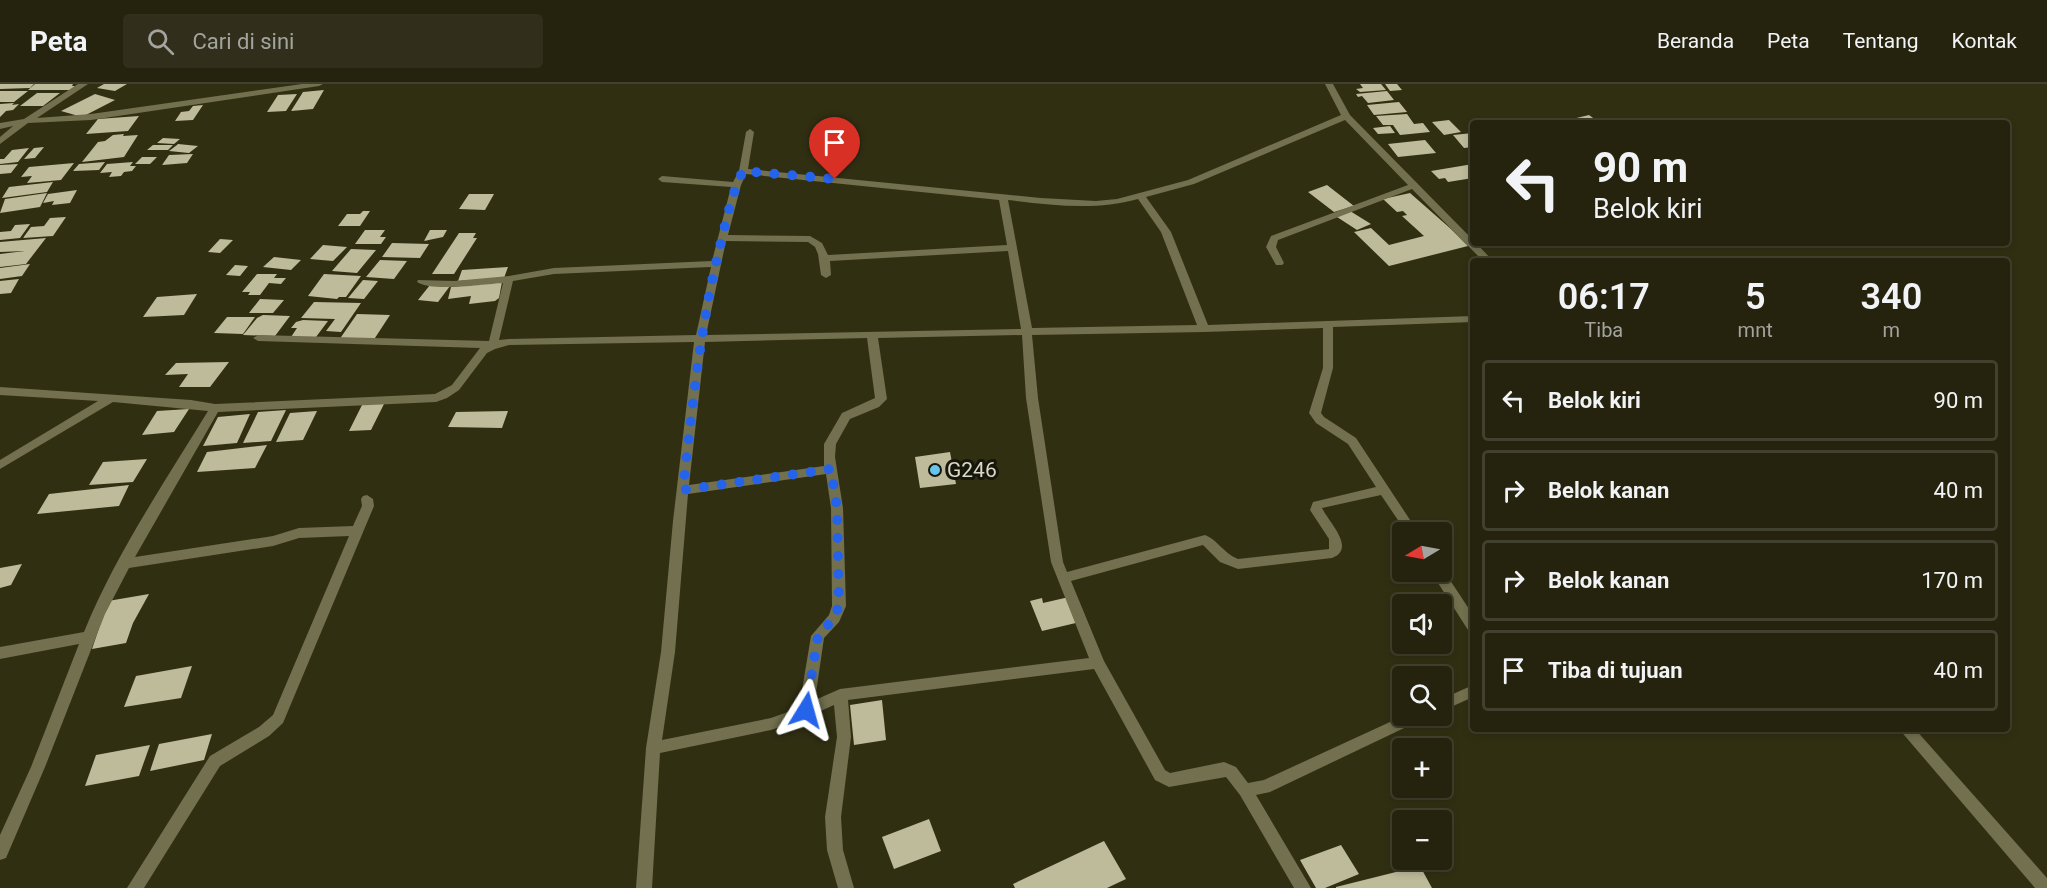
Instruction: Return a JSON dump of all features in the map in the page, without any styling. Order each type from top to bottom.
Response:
[{"type":"street","points":[[0,141],[84,84]]},
{"type":"street","points":[[0,126],[27,121],[91,117],[319,84]]},
{"type":"street","points":[[1329,84],[1346,116],[1470,242]]},
{"type":"street","points":[[743,171],[1096,204],[1117,202],[1191,182],[1346,116]]},
{"type":"street","points":[[644,888],[652,748],[668,652],[700,339],[722,238],[736,185],[743,171],[750,132]]},
{"type":"street","points":[[662,179],[736,185]]},
{"type":"street","points":[[1279,263],[1271,247],[1274,238],[1415,185]]},
{"type":"street","points":[[1140,195],[1166,232],[1204,328]]},
{"type":"street","points":[[1004,196],[1027,332],[1033,407],[1057,562],[1098,663],[1164,779],[1169,780],[1224,769],[1231,772],[1245,790],[1303,888]]},
{"type":"street","points":[[722,238],[810,238],[817,242],[825,258],[826,276]]},
{"type":"street","points":[[1474,246],[1485,258]]},
{"type":"street","points":[[825,258],[1012,249]]},
{"type":"street","points":[[422,282],[454,284],[508,279],[554,271],[716,264]]},
{"type":"street","points":[[494,345],[508,279]]},
{"type":"street","points":[[258,338],[494,345],[509,342],[872,336],[1328,325],[1470,319]]},
{"type":"street","points":[[1328,325],[1328,368],[1315,413],[1320,420],[1352,441],[1405,522]]},
{"type":"street","points":[[806,710],[818,636],[834,618],[839,606],[837,508],[830,444],[846,416],[880,399],[872,336]]},
{"type":"street","points":[[0,391],[215,408],[430,400],[452,392],[462,383],[483,350],[494,345]]},
{"type":"street","points":[[0,465],[110,399]]},
{"type":"street","points":[[0,853],[38,767],[87,637],[126,563],[215,408]]},
{"type":"street","points":[[683,490],[831,469]]},
{"type":"street","points":[[1062,578],[1205,540],[1224,559],[1238,564],[1332,553],[1335,550],[1335,538],[1316,510],[1317,505],[1384,490]]},
{"type":"street","points":[[135,888],[215,761],[228,749],[270,729],[278,719],[368,506],[367,499]]},
{"type":"street","points":[[126,563],[273,541],[299,533],[357,531]]},
{"type":"street","points":[[1444,582],[1470,622]]},
{"type":"street","points":[[0,653],[87,637]]},
{"type":"street","points":[[652,748],[771,724],[840,695],[1098,663]]},
{"type":"street","points":[[1452,700],[1470,692]]},
{"type":"street","points":[[840,695],[844,737],[833,817],[835,850],[846,888]]},
{"type":"street","points":[[1245,790],[1265,787],[1395,726]]},
{"type":"street","points":[[1909,732],[2045,888]]},
{"type":"building","points":[[0,84],[34,84],[30,88],[0,89]]},
{"type":"building","points":[[35,84],[73,84],[72,86],[75,86],[71,90],[28,90]]},
{"type":"building","points":[[104,84],[127,84],[115,91],[97,88]]},
{"type":"building","points":[[1360,84],[1381,84],[1386,90],[1360,92],[1356,89],[1363,88]]},
{"type":"building","points":[[1385,84],[1397,84],[1402,90],[1390,91]]},
{"type":"building","points":[[324,90],[313,109],[291,111],[303,92]]},
{"type":"building","points":[[0,91],[28,91],[14,102],[0,102]]},
{"type":"building","points":[[1387,91],[1394,100],[1368,103],[1362,96],[1358,97],[1356,94]]},
{"type":"building","points":[[37,93],[60,93],[43,106],[20,106]]},
{"type":"building","points":[[95,94],[115,100],[82,117],[61,111]]},
{"type":"building","points":[[297,94],[286,111],[267,112],[278,95]]},
{"type":"building","points":[[1399,102],[1407,112],[1374,115],[1367,105]]},
{"type":"building","points":[[14,103],[12,105],[19,104],[0,117],[0,104]]},
{"type":"building","points":[[203,105],[193,120],[175,121],[181,112],[189,111],[193,106]]},
{"type":"building","points":[[1407,114],[1414,124],[1423,123],[1430,132],[1400,135],[1393,125],[1383,125],[1376,116]]},
{"type":"building","points":[[1589,115],[1596,120],[1568,120]]},
{"type":"building","points":[[139,116],[128,131],[86,134],[98,119]]},
{"type":"building","points":[[1449,120],[1461,132],[1444,135],[1432,122]]},
{"type":"building","points":[[1390,126],[1395,133],[1378,134],[1373,128]]},
{"type":"building","points":[[1470,133],[1470,147],[1464,148],[1453,135]]},
{"type":"building","points":[[124,134],[123,136],[138,135],[124,157],[82,162],[98,142],[105,141],[113,135]]},
{"type":"building","points":[[163,138],[180,139],[174,144],[157,143]]},
{"type":"building","points":[[1425,140],[1436,153],[1398,157],[1388,144]]},
{"type":"building","points":[[178,144],[198,146],[189,153],[169,151]]},
{"type":"building","points":[[153,145],[173,145],[168,150],[147,150]]},
{"type":"building","points":[[44,147],[35,158],[24,159],[34,148]]},
{"type":"building","points":[[29,148],[18,162],[0,164],[0,159],[4,159],[12,150]]},
{"type":"building","points":[[193,154],[187,163],[162,165],[169,155]]},
{"type":"building","points":[[142,157],[157,157],[150,164],[135,164]]},
{"type":"building","points":[[105,162],[99,170],[73,171],[79,164]]},
{"type":"building","points":[[133,162],[130,166],[136,166],[132,171],[124,172],[121,176],[109,177],[112,172],[100,173],[107,164]]},
{"type":"building","points":[[74,163],[61,180],[27,183],[32,176],[21,177],[29,167]]},
{"type":"building","points":[[18,164],[11,173],[0,174],[0,165]]},
{"type":"building","points":[[1470,164],[1470,178],[1448,182],[1445,178],[1439,179],[1431,171]]},
{"type":"building","points":[[53,182],[47,192],[2,198],[9,187]]},
{"type":"building","points":[[1327,185],[1354,206],[1334,212],[1308,192]]},
{"type":"building","points":[[77,190],[70,203],[52,205],[54,201],[43,203],[48,194]]},
{"type":"building","points":[[47,193],[40,207],[0,213],[5,199]]},
{"type":"building","points":[[1410,193],[1468,246],[1389,266],[1354,232],[1371,228],[1389,245],[1424,236],[1402,216],[1407,215],[1403,211],[1397,212],[1383,199]]},
{"type":"building","points":[[469,194],[494,194],[485,210],[459,209]]},
{"type":"building","points":[[363,211],[370,211],[360,226],[338,226],[347,214],[360,214]]},
{"type":"building","points":[[1350,211],[1371,224],[1357,230],[1337,217]]},
{"type":"building","points":[[66,217],[53,236],[23,238],[31,227],[44,226],[50,218]]},
{"type":"building","points":[[30,224],[20,238],[0,240],[0,232],[11,231],[15,225]]},
{"type":"building","points":[[365,230],[385,230],[380,237],[386,237],[381,244],[355,244]]},
{"type":"building","points":[[430,230],[447,230],[443,237],[424,241]]},
{"type":"building","points":[[459,233],[476,233],[473,238],[477,238],[454,274],[432,274]]},
{"type":"building","points":[[46,238],[26,264],[0,267],[0,254],[25,251],[0,252],[0,242]]},
{"type":"building","points":[[220,239],[233,240],[220,253],[208,252]]},
{"type":"building","points":[[392,243],[429,244],[420,258],[382,257]]},
{"type":"building","points":[[323,245],[347,247],[333,261],[310,259]]},
{"type":"building","points":[[351,249],[376,250],[357,273],[332,271]]},
{"type":"building","points":[[274,257],[301,260],[291,270],[263,267]]},
{"type":"building","points":[[380,260],[407,261],[394,279],[366,277]]},
{"type":"building","points":[[30,264],[22,276],[0,279],[0,268]]},
{"type":"building","points":[[235,265],[248,266],[240,276],[226,275]]},
{"type":"building","points":[[508,267],[504,278],[458,281],[462,270]]},
{"type":"building","points":[[257,274],[277,274],[274,278],[286,278],[281,284],[269,283],[260,295],[248,295],[250,292],[242,292]]},
{"type":"building","points":[[324,274],[361,276],[346,297],[337,299],[308,296]]},
{"type":"building","points":[[19,279],[11,293],[0,294],[0,281]]},
{"type":"building","points":[[363,280],[378,281],[364,299],[348,298]]},
{"type":"building","points":[[502,282],[499,298],[495,301],[469,304],[471,296],[448,299],[451,287]]},
{"type":"building","points":[[430,285],[450,286],[438,302],[418,300]]},
{"type":"building","points":[[197,294],[184,315],[143,317],[157,297]]},
{"type":"building","points":[[260,299],[284,300],[273,313],[249,313]]},
{"type":"building","points":[[314,302],[361,303],[341,332],[326,331],[335,319],[301,318]]},
{"type":"building","points":[[357,314],[390,315],[373,341],[339,340]]},
{"type":"building","points":[[263,315],[290,316],[275,336],[243,335],[257,318]]},
{"type":"building","points":[[227,317],[255,317],[243,334],[214,333]]},
{"type":"building","points":[[328,321],[316,337],[291,337],[297,328],[291,328],[296,322]]},
{"type":"building","points":[[229,362],[210,387],[179,387],[188,374],[165,375],[176,363]]},
{"type":"building","points":[[385,402],[371,430],[349,431],[363,403]]},
{"type":"building","points":[[189,409],[174,432],[142,435],[157,411]]},
{"type":"building","points":[[286,410],[271,441],[243,443],[258,412]]},
{"type":"building","points":[[317,411],[303,440],[276,442],[290,413]]},
{"type":"building","points":[[508,411],[502,428],[448,427],[456,412]]},
{"type":"building","points":[[250,414],[237,443],[203,446],[218,417]]},
{"type":"building","points":[[267,445],[255,468],[197,472],[207,452]]},
{"type":"building","name":"G246","points":[[950,452],[956,484],[920,488],[915,457]]},
{"type":"building","points":[[147,459],[133,482],[89,485],[103,462]]},
{"type":"building","points":[[129,485],[119,506],[37,514],[49,494]]},
{"type":"building","points":[[22,564],[11,585],[0,588],[0,568]]},
{"type":"building","points":[[149,594],[133,623],[126,643],[92,649],[108,601]]},
{"type":"building","points":[[1069,597],[1080,622],[1042,631],[1030,601],[1042,598],[1043,603]]},
{"type":"building","points":[[192,666],[181,698],[124,707],[136,676]]},
{"type":"building","points":[[882,700],[886,740],[854,745],[850,705]]},
{"type":"building","points":[[212,734],[204,760],[150,771],[159,744]]},
{"type":"building","points":[[150,745],[139,776],[85,786],[96,755]]},
{"type":"building","points":[[929,819],[941,851],[894,869],[882,837]]},
{"type":"building","points":[[1104,841],[1126,879],[1107,888],[1015,888],[1013,884]]},
{"type":"building","points":[[1341,845],[1359,874],[1325,888],[1316,888],[1300,860]]},
{"type":"building","points":[[1404,870],[1422,870],[1432,888],[1336,888]]},
{"type":"place","name":"G246","points":[[935,470]]},
{"type":"route","points":[[806,710],[818,636],[834,618],[839,606],[837,508],[831,469],[683,490],[700,339],[736,185],[743,171],[835,179]]}]
